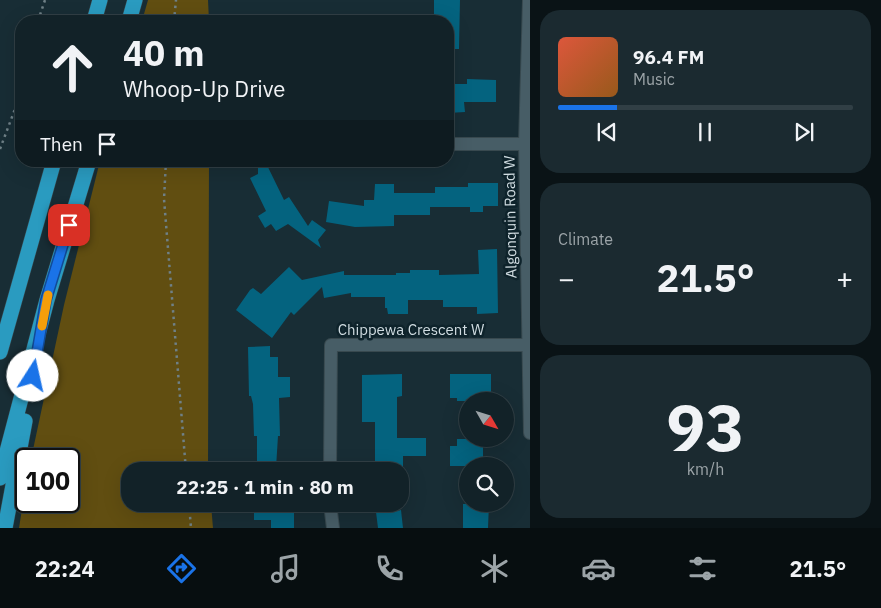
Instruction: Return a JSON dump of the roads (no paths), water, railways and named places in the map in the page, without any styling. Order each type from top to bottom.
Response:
[{"type":"highway","points":[[96,15],[100,0]]},
{"type":"highway","points":[[131,15],[135,0]]},
{"type":"highway","points":[[0,352],[52,167]]},
{"type":"highway","points":[[0,478],[46,300],[87,167]]},
{"type":"highway","points":[[6,528],[46,300]]},
{"type":"street","name":"Algonquin Road W","points":[[528,0],[525,144],[530,433]]},
{"type":"street","points":[[454,144],[525,144]]},
{"type":"street","name":"Chippewa Crescent W","points":[[330,462],[331,345],[528,345]]},
{"type":"street","points":[[331,512],[333,528]]}]
